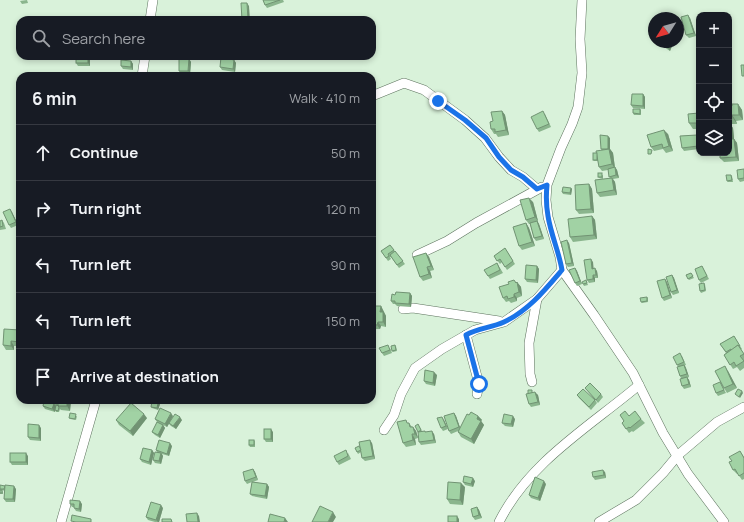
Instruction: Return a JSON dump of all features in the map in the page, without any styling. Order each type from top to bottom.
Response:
[{"type":"street","points":[[151,16],[153,0]]},
{"type":"street","points":[[582,0],[580,39],[582,73],[578,107],[547,185],[546,200],[548,217],[560,257],[562,270],[615,345],[688,474],[724,522]]},
{"type":"street","points":[[143,72],[144,60]]},
{"type":"street","points":[[376,94],[404,83],[424,90],[465,120],[486,138],[499,157],[511,170],[523,177],[537,189]]},
{"type":"street","points":[[417,255],[447,241],[476,223],[547,185]]},
{"type":"street","points":[[384,430],[394,415],[401,394],[415,368],[475,330],[504,322],[522,311],[537,299],[562,270]]},
{"type":"street","points":[[532,382],[530,374],[529,343],[537,299]]},
{"type":"street","points":[[403,309],[413,308],[504,322]]},
{"type":"street","points":[[466,335],[479,384],[477,394]]},
{"type":"street","points":[[499,522],[522,486],[540,465],[639,385]]},
{"type":"street","points":[[61,522],[95,404]]},
{"type":"street","points":[[599,522],[636,500],[663,473],[678,455],[717,422],[744,407]]},
{"type":"building","points":[[263,0],[280,0],[265,5]]},
{"type":"building","points":[[241,3],[247,3],[248,16],[242,16]]},
{"type":"building","points":[[688,15],[694,33],[686,35],[684,28],[684,16]]},
{"type":"building","points":[[76,60],[88,60],[88,63],[76,63]]},
{"type":"building","points":[[121,60],[131,61],[131,67],[121,66]]},
{"type":"building","points":[[179,60],[189,60],[188,71],[179,71]]},
{"type":"building","points":[[221,60],[234,60],[233,69],[220,67]]},
{"type":"building","points":[[741,65],[744,65],[744,76],[742,76]]},
{"type":"building","points":[[632,94],[643,94],[643,106],[631,105]]},
{"type":"building","points":[[732,104],[738,104],[739,115],[732,115]]},
{"type":"building","points":[[633,109],[640,109],[640,114],[633,113]]},
{"type":"building","points":[[502,111],[506,130],[495,132],[495,129],[491,129],[490,122],[493,121],[491,112]]},
{"type":"building","points":[[543,111],[549,124],[537,129],[531,117]]},
{"type":"building","points":[[696,113],[696,123],[689,123],[688,114]]},
{"type":"building","points":[[664,130],[669,146],[663,148],[662,144],[651,147],[647,135]]},
{"type":"building","points":[[600,135],[608,136],[608,149],[601,149]]},
{"type":"building","points":[[696,135],[696,146],[682,148],[680,136]]},
{"type":"building","points":[[732,139],[734,139],[736,157],[720,158],[720,156],[732,156]]},
{"type":"building","points":[[609,149],[612,164],[599,167],[596,151]]},
{"type":"building","points":[[648,149],[652,150],[651,154],[648,154]]},
{"type":"building","points":[[593,153],[597,153],[597,160],[593,160]]},
{"type":"building","points":[[615,167],[616,175],[609,177],[608,169]]},
{"type":"building","points":[[744,169],[744,178],[738,179],[737,170]]},
{"type":"building","points":[[598,173],[602,173],[602,177],[598,177]]},
{"type":"building","points":[[726,175],[731,175],[732,180],[727,181]]},
{"type":"building","points":[[612,178],[614,190],[597,193],[595,180]]},
{"type":"building","points":[[589,184],[591,209],[576,210],[575,185]]},
{"type":"building","points":[[563,187],[571,188],[570,193],[562,192]]},
{"type":"building","points":[[529,198],[535,217],[526,220],[520,200]]},
{"type":"building","points":[[10,209],[16,222],[9,225],[3,212]]},
{"type":"building","points":[[592,216],[594,235],[570,237],[568,219]]},
{"type":"building","points":[[2,220],[3,226],[0,227],[0,221]]},
{"type":"building","points":[[537,221],[542,236],[534,238],[530,223]]},
{"type":"building","points":[[526,223],[532,242],[519,246],[513,227]]},
{"type":"building","points":[[567,240],[572,263],[566,264],[561,242]]},
{"type":"building","points":[[390,245],[394,250],[388,254],[389,256],[386,258],[381,251]]},
{"type":"building","points":[[505,248],[513,261],[505,267],[500,259],[497,261],[494,256]]},
{"type":"building","points":[[395,251],[403,261],[397,265],[390,255]]},
{"type":"building","points":[[426,253],[431,266],[427,267],[429,274],[420,277],[413,257]]},
{"type":"building","points":[[591,259],[592,269],[595,268],[596,275],[593,275],[593,279],[587,280],[584,260]]},
{"type":"building","points":[[497,263],[500,270],[488,276],[484,270]]},
{"type":"building","points":[[526,265],[537,266],[536,280],[525,279]]},
{"type":"building","points":[[702,266],[707,276],[699,280],[695,269]]},
{"type":"building","points":[[575,268],[580,281],[575,283],[569,270]]},
{"type":"building","points":[[691,273],[693,276],[688,279],[686,275]]},
{"type":"building","points":[[672,275],[677,290],[671,292],[666,277]]},
{"type":"building","points":[[665,279],[670,295],[662,298],[657,281]]},
{"type":"building","points":[[514,280],[516,283],[517,282],[519,292],[514,294],[514,297],[508,299],[507,296],[503,298],[499,287],[509,284],[508,282]]},
{"type":"building","points":[[586,280],[587,283],[583,284],[582,282]]},
{"type":"building","points":[[704,283],[705,290],[700,291],[699,284]]},
{"type":"building","points":[[396,292],[410,293],[409,304],[395,303],[395,301],[391,301],[392,294],[395,295]]},
{"type":"building","points":[[647,297],[647,301],[641,302],[640,298]]},
{"type":"building","points":[[376,306],[381,306],[380,312],[383,312],[383,322],[378,322],[377,325]]},
{"type":"building","points":[[4,329],[16,330],[16,342],[11,341],[11,346],[3,345]]},
{"type":"building","points":[[734,336],[740,346],[738,345],[732,350],[731,349],[726,352],[720,344]]},
{"type":"building","points":[[388,345],[390,350],[382,353],[379,348]]},
{"type":"building","points":[[395,345],[396,350],[392,351],[391,346]]},
{"type":"building","points":[[738,345],[744,354],[740,356],[744,361],[736,366],[734,362],[730,365],[724,355]]},
{"type":"building","points":[[680,353],[684,362],[677,365],[673,357]]},
{"type":"building","points":[[684,365],[687,374],[680,376],[677,367]]},
{"type":"building","points":[[725,366],[733,384],[724,388],[715,371]]},
{"type":"building","points":[[425,370],[434,372],[433,383],[424,381]]},
{"type":"building","points":[[687,377],[689,384],[682,386],[680,379]]},
{"type":"building","points":[[720,382],[724,390],[716,393],[713,385]]},
{"type":"building","points":[[590,383],[601,394],[596,400],[585,388]]},
{"type":"building","points":[[583,389],[595,400],[589,407],[577,395]]},
{"type":"building","points":[[738,389],[742,391],[739,397],[735,394]]},
{"type":"building","points":[[528,390],[532,390],[532,393],[528,394]]},
{"type":"building","points":[[535,392],[538,402],[529,404],[526,394]]},
{"type":"building","points":[[43,404],[54,404],[52,409],[43,406]]},
{"type":"building","points":[[58,404],[67,404],[67,406],[58,406]]},
{"type":"building","points":[[130,404],[132,404],[144,414],[130,431],[116,420]]},
{"type":"building","points":[[152,404],[158,404],[157,408],[151,407]]},
{"type":"building","points":[[56,405],[59,406],[58,411],[55,410]]},
{"type":"building","points":[[160,408],[171,413],[165,424],[155,419]]},
{"type":"building","points":[[625,411],[629,416],[635,411],[641,419],[630,428],[629,427],[626,429],[622,423],[624,421],[620,415]]},
{"type":"building","points":[[471,412],[478,416],[477,419],[481,421],[471,439],[458,432],[467,414],[469,415]]},
{"type":"building","points":[[70,413],[76,414],[75,419],[69,418]]},
{"type":"building","points":[[454,413],[459,427],[449,431],[444,416]]},
{"type":"building","points":[[175,414],[180,417],[173,426],[169,423]]},
{"type":"building","points":[[504,414],[513,416],[511,424],[502,423]]},
{"type":"building","points":[[442,417],[446,426],[441,428],[437,418]]},
{"type":"building","points":[[406,420],[410,427],[413,427],[415,434],[412,434],[413,440],[403,443],[397,422]]},
{"type":"building","points":[[157,422],[163,425],[158,435],[152,432]]},
{"type":"building","points":[[28,424],[39,425],[39,438],[28,437]]},
{"type":"building","points":[[418,424],[421,430],[418,432],[415,426]]},
{"type":"building","points":[[264,429],[271,429],[271,439],[264,439]]},
{"type":"building","points":[[432,431],[434,440],[419,442],[418,432]]},
{"type":"building","points":[[159,440],[170,443],[167,454],[156,450]]},
{"type":"building","points":[[249,440],[254,440],[254,445],[249,445]]},
{"type":"building","points":[[370,440],[373,456],[362,458],[359,442]]},
{"type":"building","points":[[359,446],[361,450],[357,452],[355,448]]},
{"type":"building","points":[[143,448],[152,450],[149,462],[140,459]]},
{"type":"building","points":[[346,450],[348,456],[337,462],[334,456]]},
{"type":"building","points":[[740,451],[744,458],[744,473],[739,476],[735,469],[733,470],[729,462],[732,461],[729,457]]},
{"type":"building","points":[[155,452],[161,453],[159,461],[153,460]]},
{"type":"building","points":[[10,453],[26,453],[26,462],[10,462]]},
{"type":"building","points":[[253,469],[256,477],[245,481],[243,472]]},
{"type":"building","points":[[603,470],[604,475],[593,477],[592,472]]},
{"type":"building","points":[[464,476],[473,478],[471,484],[463,482]]},
{"type":"building","points":[[535,477],[544,481],[538,498],[529,495]]},
{"type":"building","points":[[252,482],[267,484],[265,496],[250,494]]},
{"type":"building","points":[[448,482],[461,483],[460,500],[447,499]]},
{"type":"building","points":[[0,485],[5,486],[4,489],[0,489]]},
{"type":"building","points":[[5,485],[14,486],[13,499],[4,499]]},
{"type":"building","points":[[70,500],[80,501],[79,509],[74,508],[74,504],[70,504]]},
{"type":"building","points":[[151,502],[161,505],[156,520],[146,517]]},
{"type":"building","points":[[320,506],[333,512],[328,522],[312,522]]},
{"type":"building","points":[[477,507],[479,515],[473,517],[471,509]]},
{"type":"building","points":[[197,513],[198,522],[187,522],[186,514]]},
{"type":"building","points":[[270,514],[285,518],[284,522],[268,522]]},
{"type":"building","points":[[72,515],[91,519],[91,522],[71,521]]},
{"type":"building","points":[[448,516],[457,516],[457,522],[448,522]]},
{"type":"building","points":[[162,519],[171,519],[172,522],[162,522]]},
{"type":"route","points":[[438,101],[465,120],[486,138],[499,157],[511,170],[523,177],[537,189],[547,185],[546,200],[548,217],[560,257],[562,270],[537,299],[522,311],[504,322],[475,330],[466,335],[479,384]]}]
